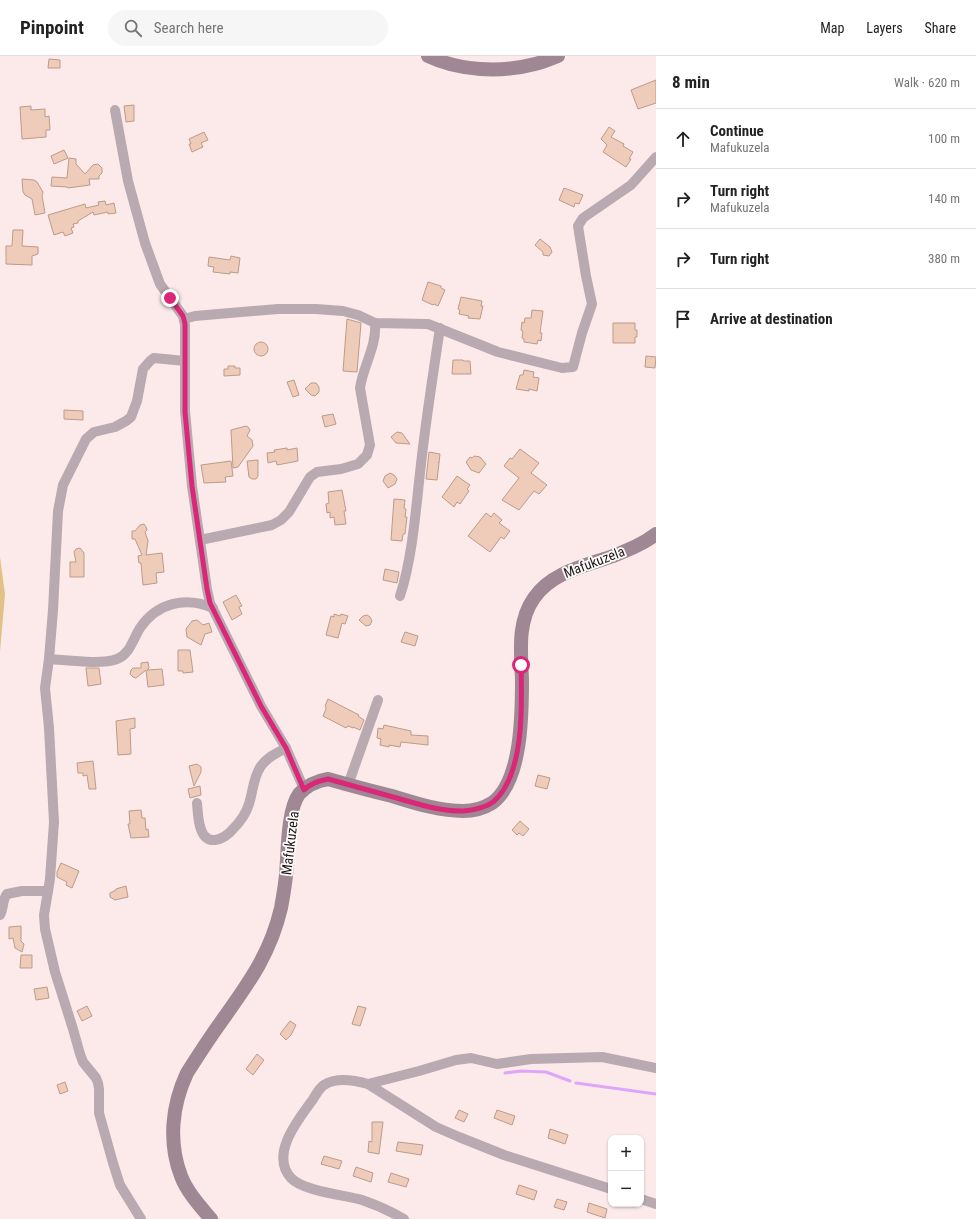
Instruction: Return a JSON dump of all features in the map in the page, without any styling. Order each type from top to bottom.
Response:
[{"type":"main road","points":[[428,56],[446,64],[470,68],[505,69],[534,64],[558,56]]},
{"type":"main road","name":"Mafukuzela","points":[[211,1219],[189,1192],[181,1176],[173,1140],[175,1109],[179,1090],[187,1073],[249,983],[264,958],[272,938],[281,908],[286,876],[292,814],[295,801],[308,786],[318,781],[328,779],[412,802],[444,809],[463,811],[476,810],[493,802],[503,791],[511,777],[516,757],[522,703],[521,639],[525,615],[535,596],[554,579],[574,568],[614,555],[655,536]]},
{"type":"street","points":[[115,110],[128,181],[145,243],[160,284],[183,316],[185,324],[185,412],[192,486],[207,589],[213,608],[261,706],[286,748],[304,790]]},
{"type":"street","points":[[184,319],[195,316],[278,309],[343,311],[358,315],[375,323],[428,324],[498,352],[562,368],[573,367],[582,333],[592,304],[578,226],[583,218],[631,185],[656,158]]},
{"type":"street","points":[[200,540],[272,525],[282,520],[289,512],[310,478],[317,472],[341,469],[358,464],[367,455],[370,445],[360,388],[376,330],[375,323]]},
{"type":"street","points":[[400,596],[406,574],[414,525],[428,401],[440,328]]},
{"type":"street","points":[[141,1219],[120,1185],[105,1140],[99,1113],[98,1083],[96,1078],[83,1062],[80,1054],[55,972],[45,929],[44,915],[50,879],[54,822],[49,728],[45,688],[53,610],[58,511],[63,485],[86,439],[94,432],[126,422],[130,417],[137,401],[143,369],[147,364],[154,358],[185,361]]},
{"type":"street","points":[[49,659],[102,661],[118,659],[132,646],[140,628],[146,621],[153,614],[167,606],[182,602],[194,602],[213,608]]},
{"type":"street","points":[[348,785],[378,700]]},
{"type":"street","points":[[197,803],[201,831],[211,840],[219,840],[224,837],[241,820],[249,805],[255,780],[261,765],[275,754],[286,748]]},
{"type":"street","points":[[0,915],[4,907],[4,900],[7,894],[22,891],[48,891]]},
{"type":"street","points":[[368,1084],[456,1060],[471,1058],[497,1064],[531,1059],[602,1057],[656,1068]]},
{"type":"street","points":[[404,1218],[383,1207],[362,1200],[344,1195],[328,1193],[301,1184],[294,1181],[284,1168],[284,1157],[288,1135],[323,1086],[339,1080],[356,1081],[368,1084],[436,1127],[504,1155],[608,1188]]},
{"type":"street","points":[[644,1200],[656,1204]]},
{"type":"shaded area","points":[[0,557],[5,594],[0,652]]},
{"type":"building","points":[[49,59],[60,60],[60,68],[48,68]]},
{"type":"building","points":[[656,80],[656,103],[638,109],[631,90]]},
{"type":"building","points":[[134,105],[134,121],[126,122],[124,106]]},
{"type":"building","points":[[31,106],[31,110],[45,109],[45,117],[49,116],[50,130],[46,130],[46,137],[22,139],[20,107]]},
{"type":"building","points":[[609,127],[615,131],[611,137],[624,144],[623,146],[633,152],[626,167],[603,152],[607,145],[601,139]]},
{"type":"building","points":[[204,132],[208,140],[201,143],[203,147],[192,152],[189,139]]},
{"type":"building","points":[[64,150],[68,158],[54,164],[51,156]]},
{"type":"building","points":[[69,158],[76,159],[76,164],[85,174],[93,165],[98,164],[102,168],[102,173],[99,176],[99,179],[89,179],[90,185],[68,188],[51,186],[52,177],[67,178]]},
{"type":"building","points":[[22,179],[34,180],[37,182],[43,192],[42,196],[45,213],[35,215],[32,199],[23,192]]},
{"type":"building","points":[[564,188],[583,195],[579,204],[575,203],[574,207],[559,200]]},
{"type":"building","points":[[105,201],[106,205],[114,203],[116,213],[108,214],[108,212],[94,215],[93,212],[78,221],[78,223],[73,224],[74,227],[71,228],[73,233],[65,236],[63,232],[54,235],[48,215],[85,204],[86,208],[99,205],[98,202]]},
{"type":"building","points":[[13,230],[23,230],[22,246],[38,247],[38,254],[32,256],[32,265],[6,264],[6,246],[12,246]]},
{"type":"building","points":[[540,239],[550,247],[552,252],[549,256],[543,255],[543,252],[535,245]]},
{"type":"building","points":[[231,256],[240,258],[238,273],[230,272],[230,274],[213,272],[214,267],[208,266],[209,257],[230,260]]},
{"type":"building","points":[[428,282],[441,286],[441,288],[445,290],[438,306],[422,300]]},
{"type":"building","points":[[461,297],[482,301],[481,306],[483,306],[480,319],[468,318],[469,316],[459,314],[460,310],[458,309]]},
{"type":"building","points":[[532,310],[543,311],[540,333],[542,333],[541,341],[538,340],[537,344],[524,342],[524,339],[522,338],[522,322],[524,323],[525,318],[531,318]]},
{"type":"building","points":[[347,319],[361,323],[357,372],[343,371]]},
{"type":"building","points":[[613,323],[635,323],[637,337],[635,337],[635,343],[613,343]]},
{"type":"building","points":[[258,342],[264,342],[268,346],[268,352],[264,356],[258,356],[254,352],[254,346]]},
{"type":"building","points":[[646,356],[656,357],[655,368],[645,367]]},
{"type":"building","points":[[453,360],[470,361],[471,374],[452,374]]},
{"type":"building","points":[[228,366],[240,368],[240,375],[224,376],[224,369],[228,369]]},
{"type":"building","points":[[524,370],[534,372],[533,377],[539,378],[537,391],[529,389],[529,391],[516,389],[520,375],[523,375]]},
{"type":"building","points":[[294,380],[299,395],[293,397],[287,382]]},
{"type":"building","points":[[311,383],[316,383],[319,387],[319,392],[315,396],[311,395],[305,389]]},
{"type":"building","points":[[64,410],[83,411],[83,420],[64,419]]},
{"type":"building","points":[[333,414],[336,424],[325,427],[322,416]]},
{"type":"building","points":[[246,426],[250,430],[247,436],[252,440],[253,446],[238,467],[233,468],[231,430]]},
{"type":"building","points":[[397,432],[402,433],[410,444],[396,443],[391,437]]},
{"type":"building","points":[[287,448],[287,450],[297,448],[298,461],[277,465],[276,461],[268,463],[267,453],[275,452],[274,450]]},
{"type":"building","points":[[520,449],[539,463],[531,473],[547,485],[539,494],[534,491],[519,510],[502,500],[519,478],[504,466]]},
{"type":"building","points":[[429,452],[440,454],[437,480],[426,479]]},
{"type":"building","points":[[474,456],[480,457],[486,464],[479,473],[471,470],[466,462],[470,457],[472,458]]},
{"type":"building","points":[[258,460],[258,476],[256,479],[252,479],[249,477],[247,461]]},
{"type":"building","points":[[231,461],[233,476],[225,477],[226,482],[204,483],[201,465]]},
{"type":"building","points":[[390,473],[397,479],[395,484],[388,488],[383,481],[385,476]]},
{"type":"building","points":[[457,476],[470,485],[467,489],[469,491],[460,504],[457,502],[454,507],[442,497]]},
{"type":"building","points":[[342,490],[346,511],[344,511],[346,524],[335,525],[334,517],[330,518],[330,512],[327,513],[326,504],[329,503],[328,492]]},
{"type":"building","points":[[394,499],[405,500],[405,517],[407,517],[405,534],[403,534],[402,541],[391,540]]},
{"type":"building","points":[[486,513],[491,517],[494,513],[502,520],[499,523],[510,531],[504,539],[501,537],[490,552],[468,536]]},
{"type":"building","points":[[144,524],[147,530],[145,532],[148,541],[146,555],[162,553],[164,572],[156,573],[157,583],[143,585],[141,563],[139,563],[138,556],[142,555],[135,539],[132,539],[132,531],[135,531],[140,525]]},
{"type":"building","points":[[80,548],[84,553],[84,577],[70,577],[70,562],[76,562],[74,552],[76,549]]},
{"type":"building","points":[[385,569],[399,572],[397,583],[383,580]]},
{"type":"building","points":[[236,595],[242,606],[239,607],[242,614],[232,620],[223,602]]},
{"type":"building","points":[[334,614],[348,616],[345,624],[342,623],[338,638],[326,635],[331,616],[334,617]]},
{"type":"building","points":[[367,615],[372,621],[370,625],[366,626],[359,620],[363,616]]},
{"type":"building","points":[[197,620],[203,625],[209,623],[212,632],[205,634],[201,645],[187,637],[186,629],[192,621]]},
{"type":"building","points":[[405,632],[418,636],[415,646],[401,642]]},
{"type":"building","points":[[178,650],[190,650],[193,672],[183,673],[183,671],[178,671]]},
{"type":"building","points":[[148,662],[149,668],[147,670],[162,669],[164,685],[148,687],[146,670],[136,678],[130,674],[133,668],[141,668],[141,663]]},
{"type":"building","points":[[86,668],[99,668],[101,684],[88,686]]},
{"type":"building","points":[[328,699],[359,715],[358,716],[364,720],[360,730],[348,726],[346,728],[323,716]]},
{"type":"building","points":[[135,718],[135,728],[130,729],[131,754],[118,755],[116,721]]},
{"type":"building","points":[[384,725],[411,731],[411,735],[428,736],[428,745],[401,742],[400,747],[380,745],[381,739],[377,738],[378,728],[383,729]]},
{"type":"building","points":[[93,761],[96,789],[89,789],[87,775],[83,776],[83,773],[78,773],[77,763]]},
{"type":"building","points":[[197,764],[201,767],[201,772],[194,786],[189,766]]},
{"type":"building","points":[[538,775],[550,778],[547,789],[535,786]]},
{"type":"building","points":[[200,786],[201,795],[190,798],[188,789]]},
{"type":"building","points":[[141,810],[142,818],[145,818],[146,830],[148,829],[149,837],[131,838],[128,824],[130,824],[129,811]]},
{"type":"building","points":[[520,821],[529,829],[523,836],[519,833],[517,835],[512,830]]},
{"type":"building","points":[[61,863],[79,871],[72,888],[66,885],[67,882],[57,877],[57,872]]},
{"type":"building","points":[[126,886],[128,897],[115,900],[110,897],[110,893],[116,889]]},
{"type":"building","points":[[21,926],[21,941],[24,944],[22,952],[15,948],[13,938],[9,939],[9,927]]},
{"type":"building","points":[[21,955],[32,955],[32,968],[20,968]]},
{"type":"building","points":[[47,987],[49,998],[36,1000],[34,989]]},
{"type":"building","points":[[87,1006],[92,1016],[82,1021],[77,1011]]},
{"type":"building","points":[[358,1006],[366,1008],[360,1026],[352,1024]]},
{"type":"building","points":[[290,1021],[296,1025],[291,1035],[286,1040],[280,1034]]},
{"type":"building","points":[[257,1054],[264,1060],[253,1075],[246,1069]]},
{"type":"building","points":[[65,1082],[68,1091],[60,1094],[57,1085]]},
{"type":"building","points":[[459,1110],[468,1114],[464,1122],[455,1118]]},
{"type":"building","points":[[497,1110],[515,1116],[512,1125],[494,1118]]},
{"type":"building","points":[[372,1122],[383,1122],[379,1154],[368,1152],[369,1141],[372,1142]]},
{"type":"building","points":[[550,1129],[568,1135],[565,1144],[548,1138]]},
{"type":"building","points":[[398,1142],[423,1145],[421,1155],[396,1151]]},
{"type":"building","points":[[324,1156],[342,1161],[339,1169],[321,1164]]},
{"type":"building","points":[[356,1167],[373,1173],[371,1182],[353,1176]]},
{"type":"building","points":[[391,1173],[409,1179],[406,1187],[388,1182]]},
{"type":"building","points":[[519,1185],[537,1191],[534,1200],[516,1194]]},
{"type":"building","points":[[557,1199],[567,1202],[564,1210],[554,1207]]},
{"type":"building","points":[[589,1203],[607,1209],[605,1218],[587,1212]]},
{"type":"waterway","points":[[505,1073],[521,1071],[546,1072],[570,1081]]},
{"type":"waterway","points":[[576,1083],[656,1094]]},
{"type":"route","points":[[170,298],[183,316],[185,324],[185,412],[192,486],[210,603],[261,706],[286,748],[304,790],[308,786],[318,781],[328,779],[438,808],[463,811],[476,810],[493,802],[503,791],[511,777],[516,757],[522,703],[521,665]]}]
